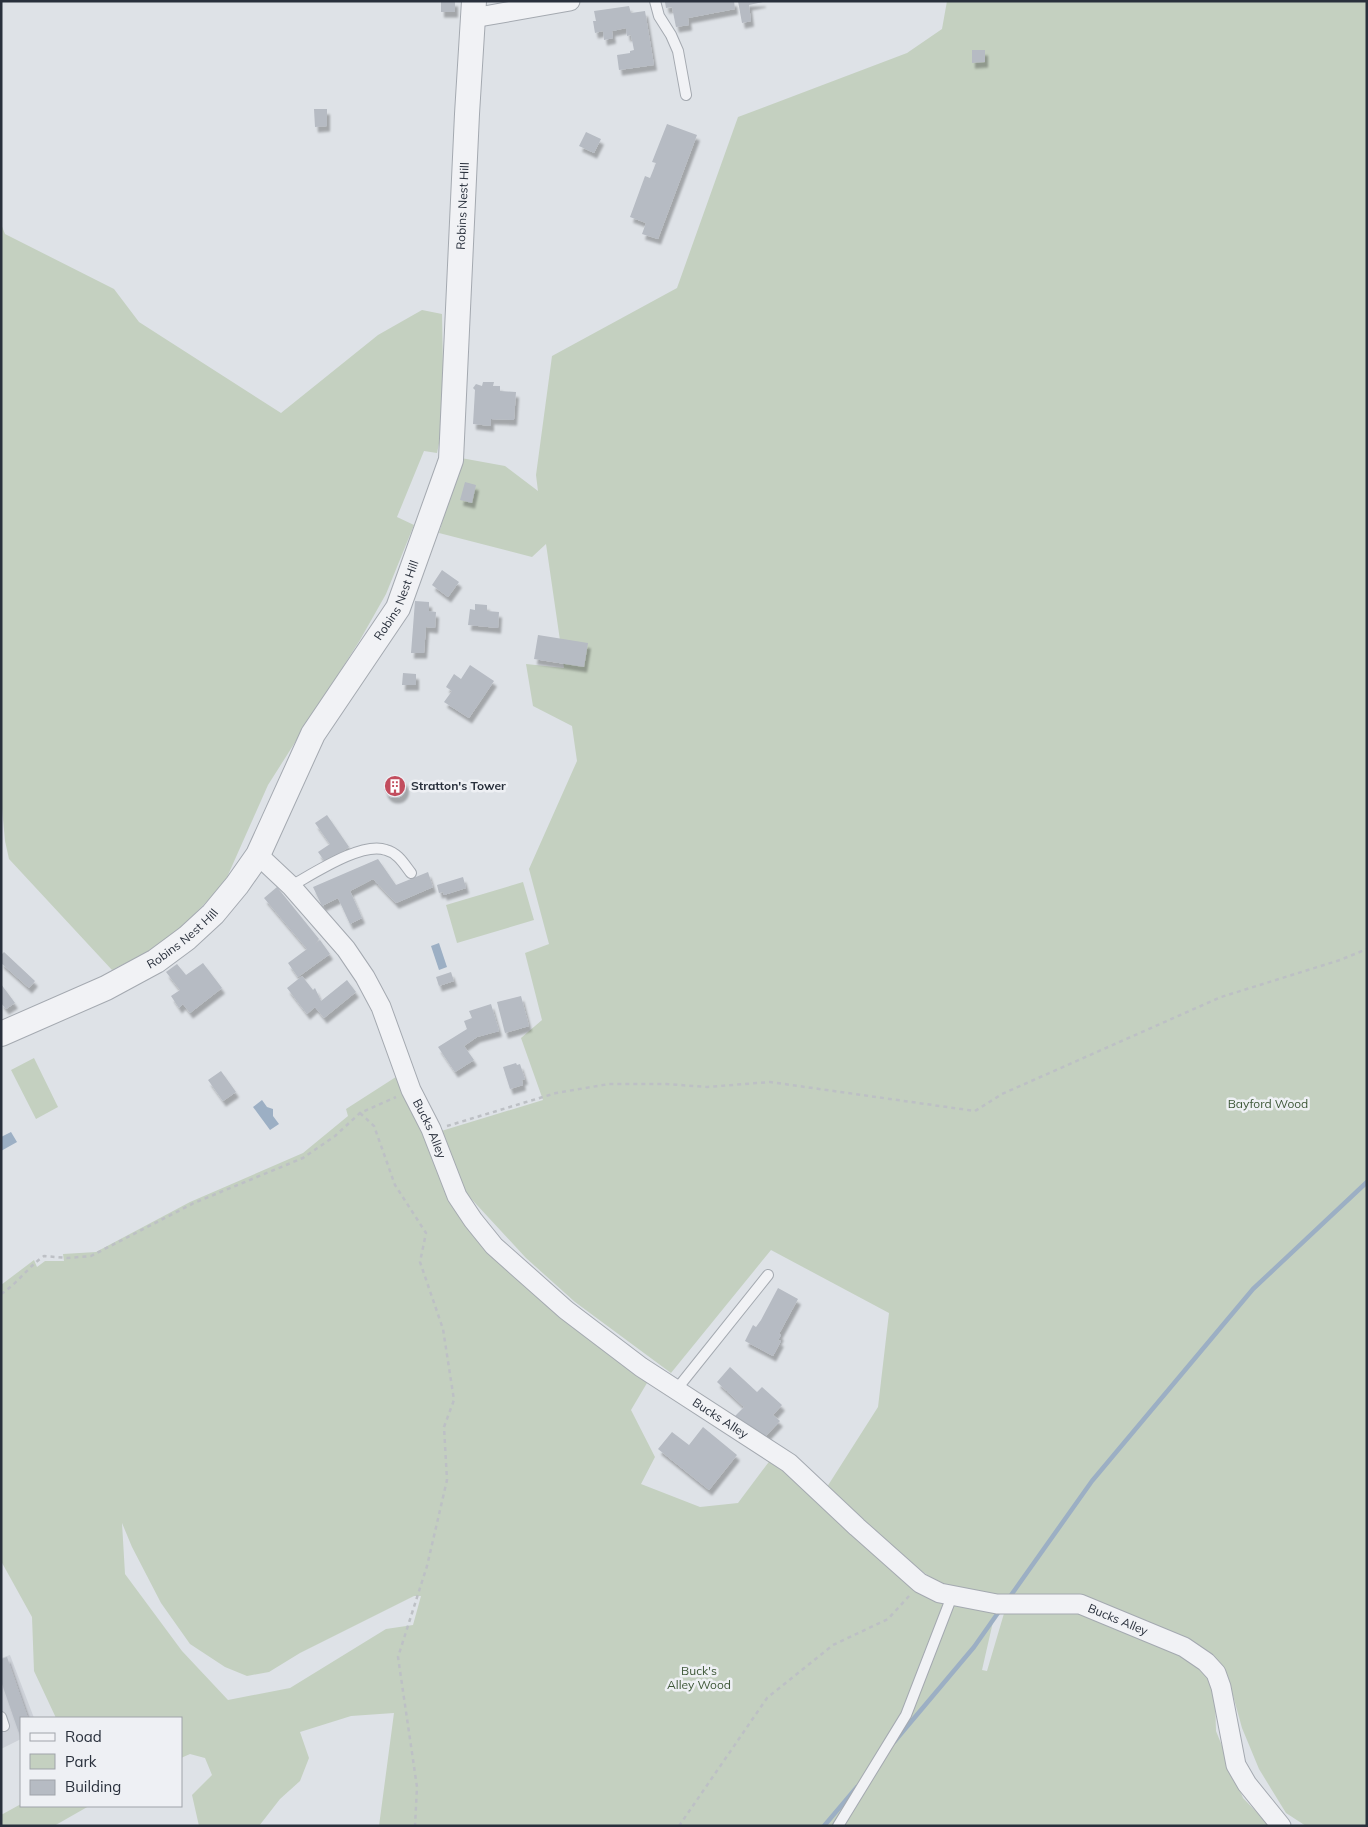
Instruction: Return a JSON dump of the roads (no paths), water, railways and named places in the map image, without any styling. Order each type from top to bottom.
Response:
[{"type":"street","points":[[474,9],[570,1]]},
{"type":"street","name":"Robins Nest Hill","points":[[1,1034],[106,988],[156,961],[187,938],[213,914],[258,855],[313,734],[398,608],[451,460],[466,124],[474,9]]},
{"type":"street","name":"Bucks Alley","points":[[258,855],[291,886],[346,949],[366,977],[380,1007],[411,1090],[431,1130],[457,1196],[494,1246],[566,1310],[641,1367],[789,1463],[920,1583],[940,1593],[1003,1604],[1080,1604],[1184,1647],[1206,1662],[1216,1673],[1221,1687],[1236,1765],[1247,1784],[1281,1826]]},
{"type":"lane","points":[[654,1],[659,16],[678,51],[686,95]]},
{"type":"lane","points":[[291,886],[356,852],[370,848],[386,850],[399,858],[411,873]]},
{"type":"lane","points":[[676,1390],[768,1275]]},
{"type":"lane","points":[[838,1826],[906,1715],[952,1596]]},
{"type":"water","points":[[439,943],[447,967],[439,970],[431,946]]},
{"type":"water","points":[[262,1100],[267,1107],[273,1109],[273,1116],[279,1124],[270,1130],[253,1107]]},
{"type":"water","points":[[11,1132],[17,1142],[1,1151],[1,1137]]},
{"type":"waterway","points":[[1009,1598],[1092,1481],[1253,1289],[1367,1182]]},
{"type":"waterway","points":[[894,1742],[974,1647],[1000,1610]]},
{"type":"waterway","points":[[824,1826],[857,1787]]},
{"type":"place","name":"Stratton's Tower","points":[[395,786]]},
{"type":"park label","name":"Bayford Wood","points":[[1268,1104]]},
{"type":"park label","name":"Buck's Alley Wood","points":[[699,1678]]}]
